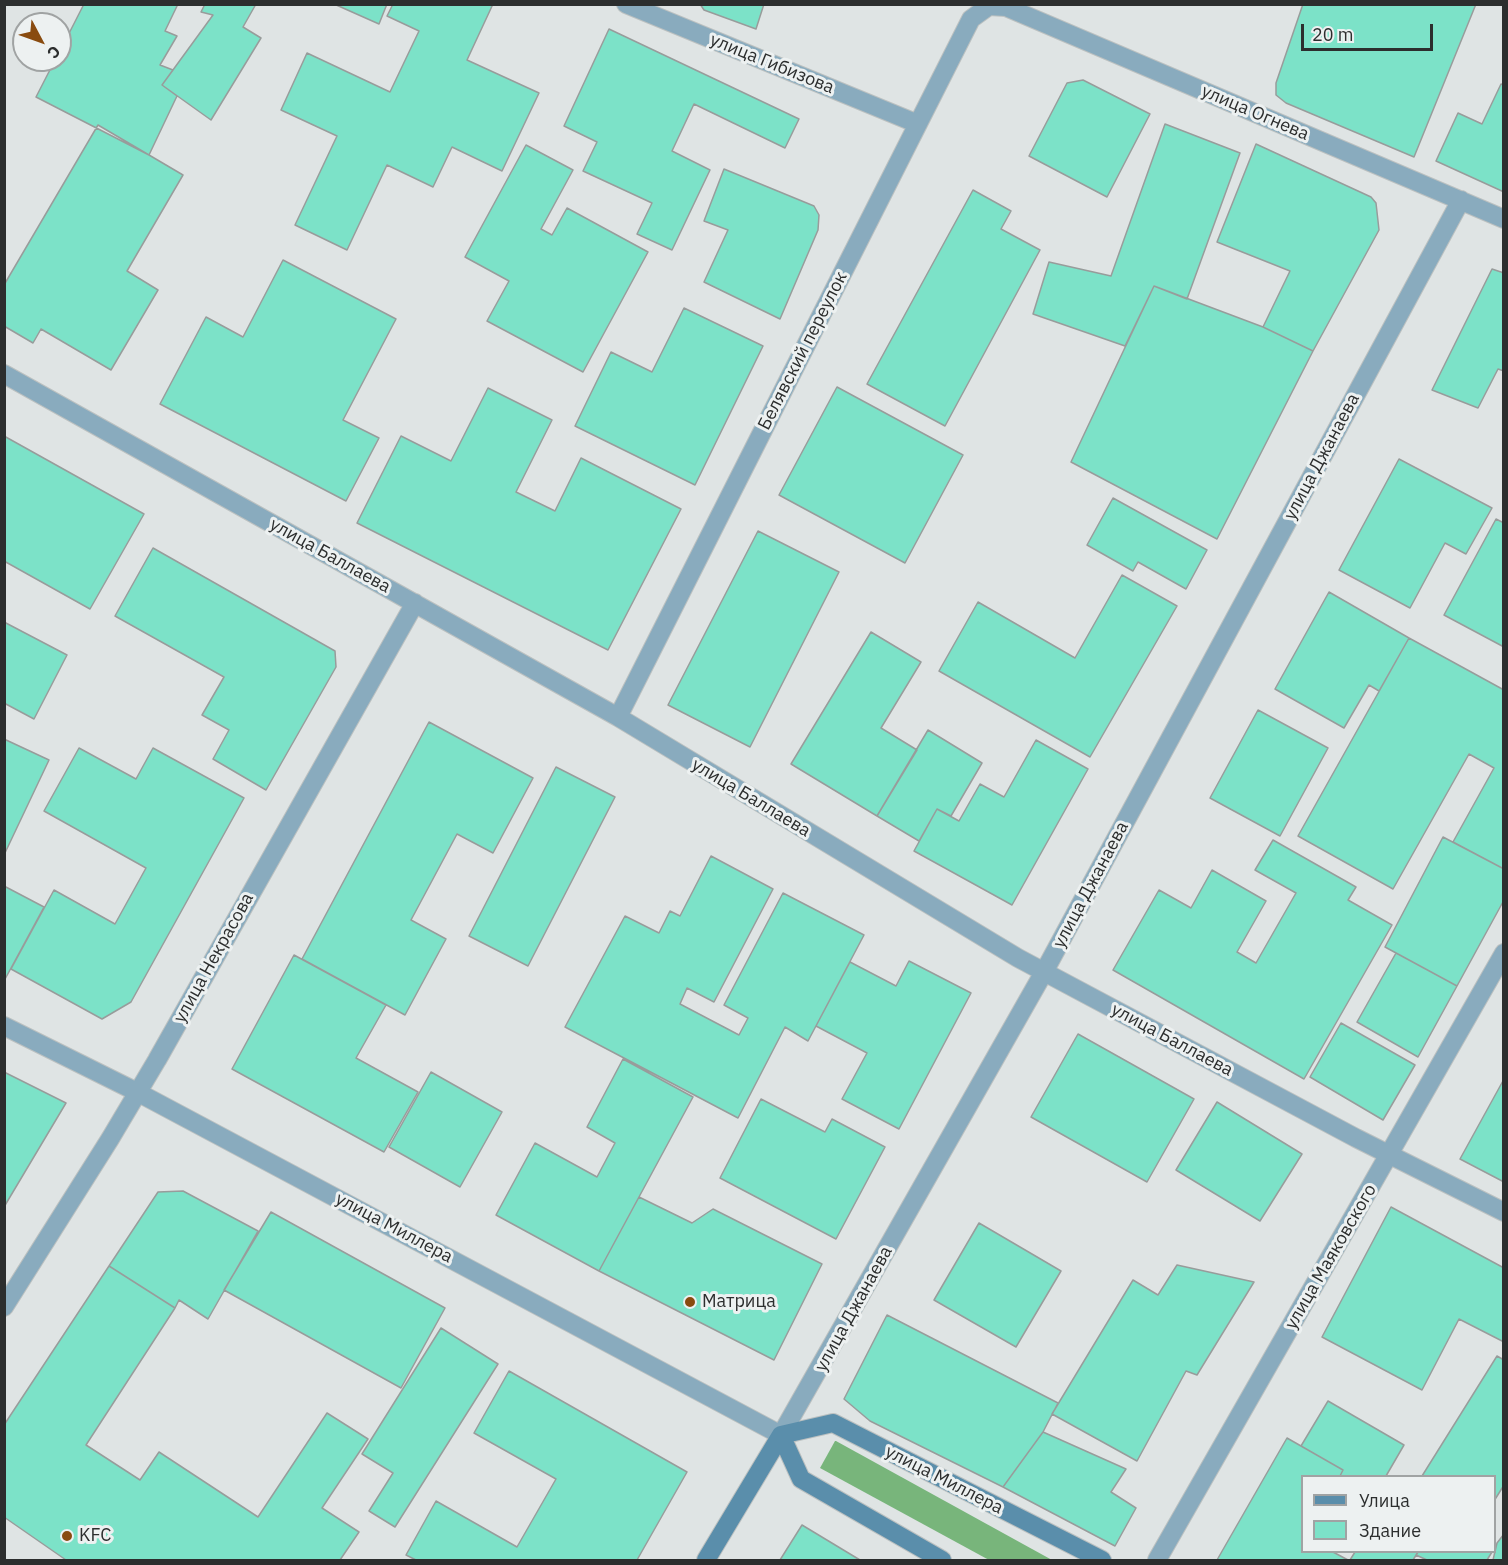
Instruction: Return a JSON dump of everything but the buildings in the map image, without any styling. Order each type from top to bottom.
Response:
[{"type":"street","name":"улица Гибизова","points":[[626,4],[918,124]]},
{"type":"street","name":"Белявский переулок","points":[[618,717],[971,19],[989,6],[1006,7]]},
{"type":"street","name":"улица Огнева","points":[[1006,7],[1503,219]]},
{"type":"street","name":"улица Джанаева","points":[[706,1560],[781,1436],[1044,972],[1461,201]]},
{"type":"street","name":"улица Баллаева","points":[[4,374],[618,717],[1044,972],[1389,1155],[1503,1212]]},
{"type":"street","name":"улица Некрасова","points":[[4,1307],[104,1149],[157,1059],[415,603]]},
{"type":"street","name":"улица Маяковского","points":[[1157,1560],[1503,953]]},
{"type":"street","name":"улица Миллера","points":[[4,1026],[136,1092],[781,1436],[833,1423],[1102,1560]]},
{"type":"street","points":[[781,1436],[801,1479],[942,1560]]},
{"type":"green space","points":[[835,1441],[1052,1560],[989,1560],[820,1468]]},
{"type":"place","name":"Матрица","points":[[690,1302]]},
{"type":"place","name":"KFC","points":[[67,1536]]}]
